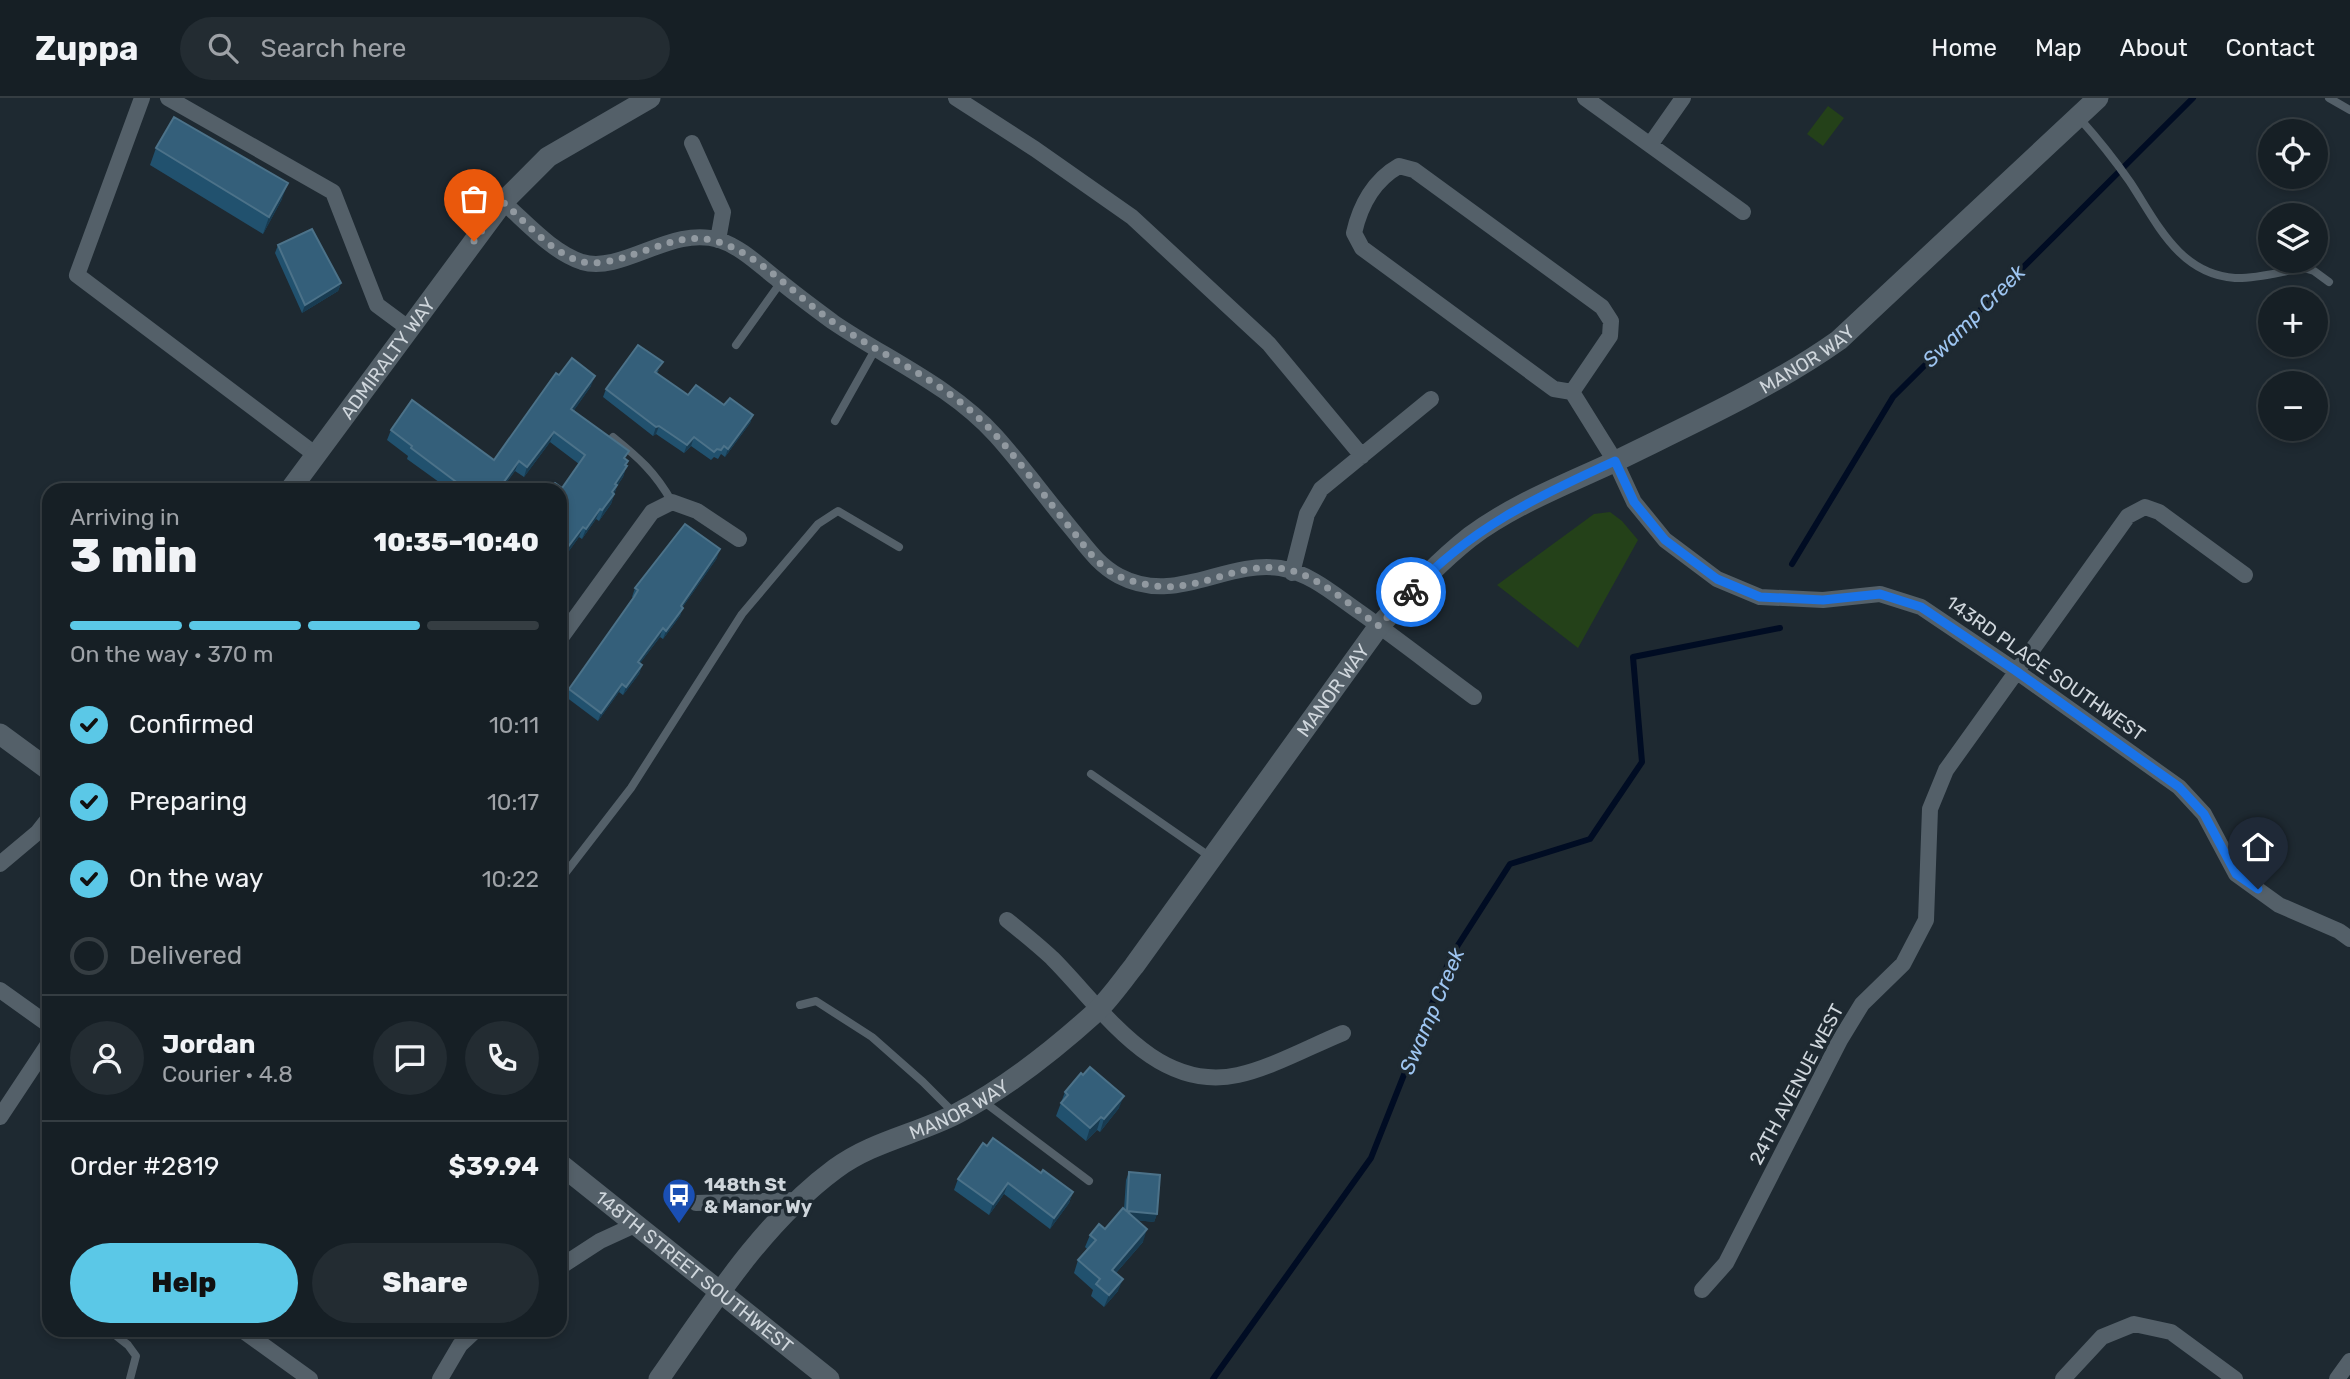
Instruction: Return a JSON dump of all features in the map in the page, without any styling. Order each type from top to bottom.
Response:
[{"type":"street","points":[[142,98],[77,275],[316,454]]},
{"type":"street","points":[[168,98],[333,192],[377,305],[408,328]]},
{"type":"street","name":"ADMIRALTY WAY","points":[[295,483],[503,202],[548,157],[627,103],[650,98]]},
{"type":"street","points":[[956,98],[1132,217],[1269,344],[1362,456]]},
{"type":"street","points":[[1584,98],[1743,212]]},
{"type":"street","points":[[1650,145],[1684,98]]},
{"type":"street","name":"MANOR WAY","points":[[659,1379],[721,1291],[796,1200],[838,1167],[870,1149],[955,1114],[1022,1074],[1098,1009],[1134,966],[1379,626],[1424,578],[1472,536],[1545,493],[1615,461],[1801,367],[1839,340],[2087,104]]},
{"type":"street","points":[[692,143],[723,212],[718,240]]},
{"type":"street","points":[[1399,166],[1415,170],[1602,307],[1611,321],[1610,336],[1572,393],[1554,389],[1362,248],[1354,233],[1359,211],[1390,172],[1399,166]]},
{"type":"street","points":[[503,202],[557,249],[584,262],[608,262],[690,237],[718,240],[747,255],[834,322],[971,411],[996,436],[1097,562],[1122,578],[1151,586],[1179,587],[1245,570],[1280,568],[1315,581],[1474,697]]},
{"type":"street","name":"143RD PLACE SOUTHWEST","points":[[1572,393],[1615,461],[1634,502],[1665,540],[1717,579],[1760,597],[1823,600],[1880,594],[1921,607],[2179,787],[2204,814],[2236,874],[2279,905],[2339,931],[2350,939]]},
{"type":"street","points":[[1292,573],[1307,514],[1321,489],[1431,399]]},
{"type":"street","points":[[567,629],[652,512],[672,502],[697,511],[739,539]]},
{"type":"street","name":"24TH AVENUE WEST","points":[[1702,1290],[1726,1263],[1840,1040],[1862,1004],[1903,964],[1926,920],[1930,809],[1946,770],[2128,516],[2145,507],[2159,512],[2245,575]]},
{"type":"street","points":[[0,734],[42,765]]},
{"type":"street","points":[[0,864],[42,827]]},
{"type":"street","points":[[1007,920],[1051,957],[1098,1009],[1157,1061],[1178,1071],[1207,1078],[1238,1075],[1343,1033]]},
{"type":"street","points":[[0,990],[42,1020]]},
{"type":"street","points":[[0,1117],[42,1053]]},
{"type":"street","name":"148TH STREET SOUTHWEST","points":[[567,1169],[829,1379]]},
{"type":"street","points":[[696,1203],[796,1200]]},
{"type":"street","points":[[567,1262],[600,1241],[637,1224]]},
{"type":"street","points":[[2063,1379],[2102,1338],[2134,1324],[2171,1332],[2235,1379]]},
{"type":"street","points":[[252,1337],[310,1379]]},
{"type":"street","points":[[440,1379],[460,1345],[469,1337]]},
{"type":"street","points":[[2337,1379],[2350,1361]]},
{"type":"lane","points":[[2329,98],[2350,110]]},
{"type":"lane","points":[[2087,104],[2126,178],[2169,243],[2189,261],[2212,274],[2238,278],[2304,268],[2314,271],[2329,282]]},
{"type":"lane","points":[[736,345],[781,282]]},
{"type":"lane","points":[[835,421],[876,348]]},
{"type":"lane","points":[[612,438],[643,461],[659,479],[672,502]]},
{"type":"lane","points":[[567,871],[631,788],[742,614],[818,524],[838,511],[899,547]]},
{"type":"lane","points":[[1091,774],[1212,858]]},
{"type":"lane","points":[[800,1005],[816,1001],[872,1037],[955,1114]]},
{"type":"lane","points":[[981,1099],[1089,1181]]},
{"type":"lane","points":[[118,1337],[136,1356],[130,1379]]},
{"type":"green space","points":[[1828,106],[1844,118],[1823,146],[1807,134]]},
{"type":"green space","points":[[1610,512],[1622,521],[1638,540],[1578,648],[1497,585],[1594,514]]},
{"type":"building","points":[[174,117],[288,183],[269,217],[156,148]]},
{"type":"building","points":[[312,229],[341,283],[305,305],[278,245]]},
{"type":"building","points":[[638,345],[663,362],[655,372],[688,395],[696,385],[724,405],[730,398],[753,415],[728,449],[724,446],[714,452],[694,437],[687,445],[659,426],[656,427],[606,389]]},
{"type":"building","points":[[572,358],[595,376],[571,409],[629,451],[624,458],[628,461],[625,465],[627,466],[615,484],[617,485],[612,492],[614,494],[567,548],[565,483],[585,455],[554,432],[527,467],[519,461],[503,483],[458,483],[391,430],[412,400],[494,460],[556,373],[559,375]]},
{"type":"building","points":[[685,524],[720,549],[681,606],[683,608],[666,631],[663,628],[638,662],[642,665],[626,687],[622,684],[601,713],[569,689],[634,597],[638,590],[635,588]]},
{"type":"building","points":[[1090,1067],[1124,1096],[1104,1119],[1101,1117],[1090,1128],[1061,1103],[1068,1095],[1065,1092],[1081,1073],[1083,1075]]},
{"type":"building","points":[[993,1138],[1041,1173],[1043,1170],[1073,1192],[1054,1218],[1008,1183],[993,1204],[958,1179],[983,1143],[987,1146]]},
{"type":"building","points":[[1129,1172],[1160,1175],[1157,1214],[1127,1211]]},
{"type":"building","points":[[1123,1208],[1147,1229],[1112,1270],[1123,1279],[1109,1295],[1096,1284],[1100,1279],[1078,1260],[1096,1240],[1090,1235],[1099,1224],[1105,1229]]},
{"type":"waterway","name":"Swamp Creek","points":[[1792,564],[1893,397],[2193,98]]},
{"type":"waterway","name":"Swamp Creek","points":[[1213,1379],[1371,1158],[1451,956],[1510,864],[1590,839],[1642,762],[1633,657],[1780,628]]},
{"type":"way so far","points":[[474,241],[503,202],[557,249],[584,262],[608,262],[690,237],[718,240],[747,255],[834,322],[971,411],[996,436],[1097,562],[1122,578],[1151,586],[1179,587],[1245,570],[1280,568],[1315,581],[1379,626],[1411,592]]},
{"type":"place","name":"148th St & Manor Wy","points":[[679,1225]]},
{"type":"route","points":[[1411,592],[1472,536],[1545,493],[1615,461],[1634,502],[1665,540],[1717,579],[1760,597],[1823,600],[1880,594],[1921,607],[2179,787],[2204,814],[2236,874],[2258,889]]}]
